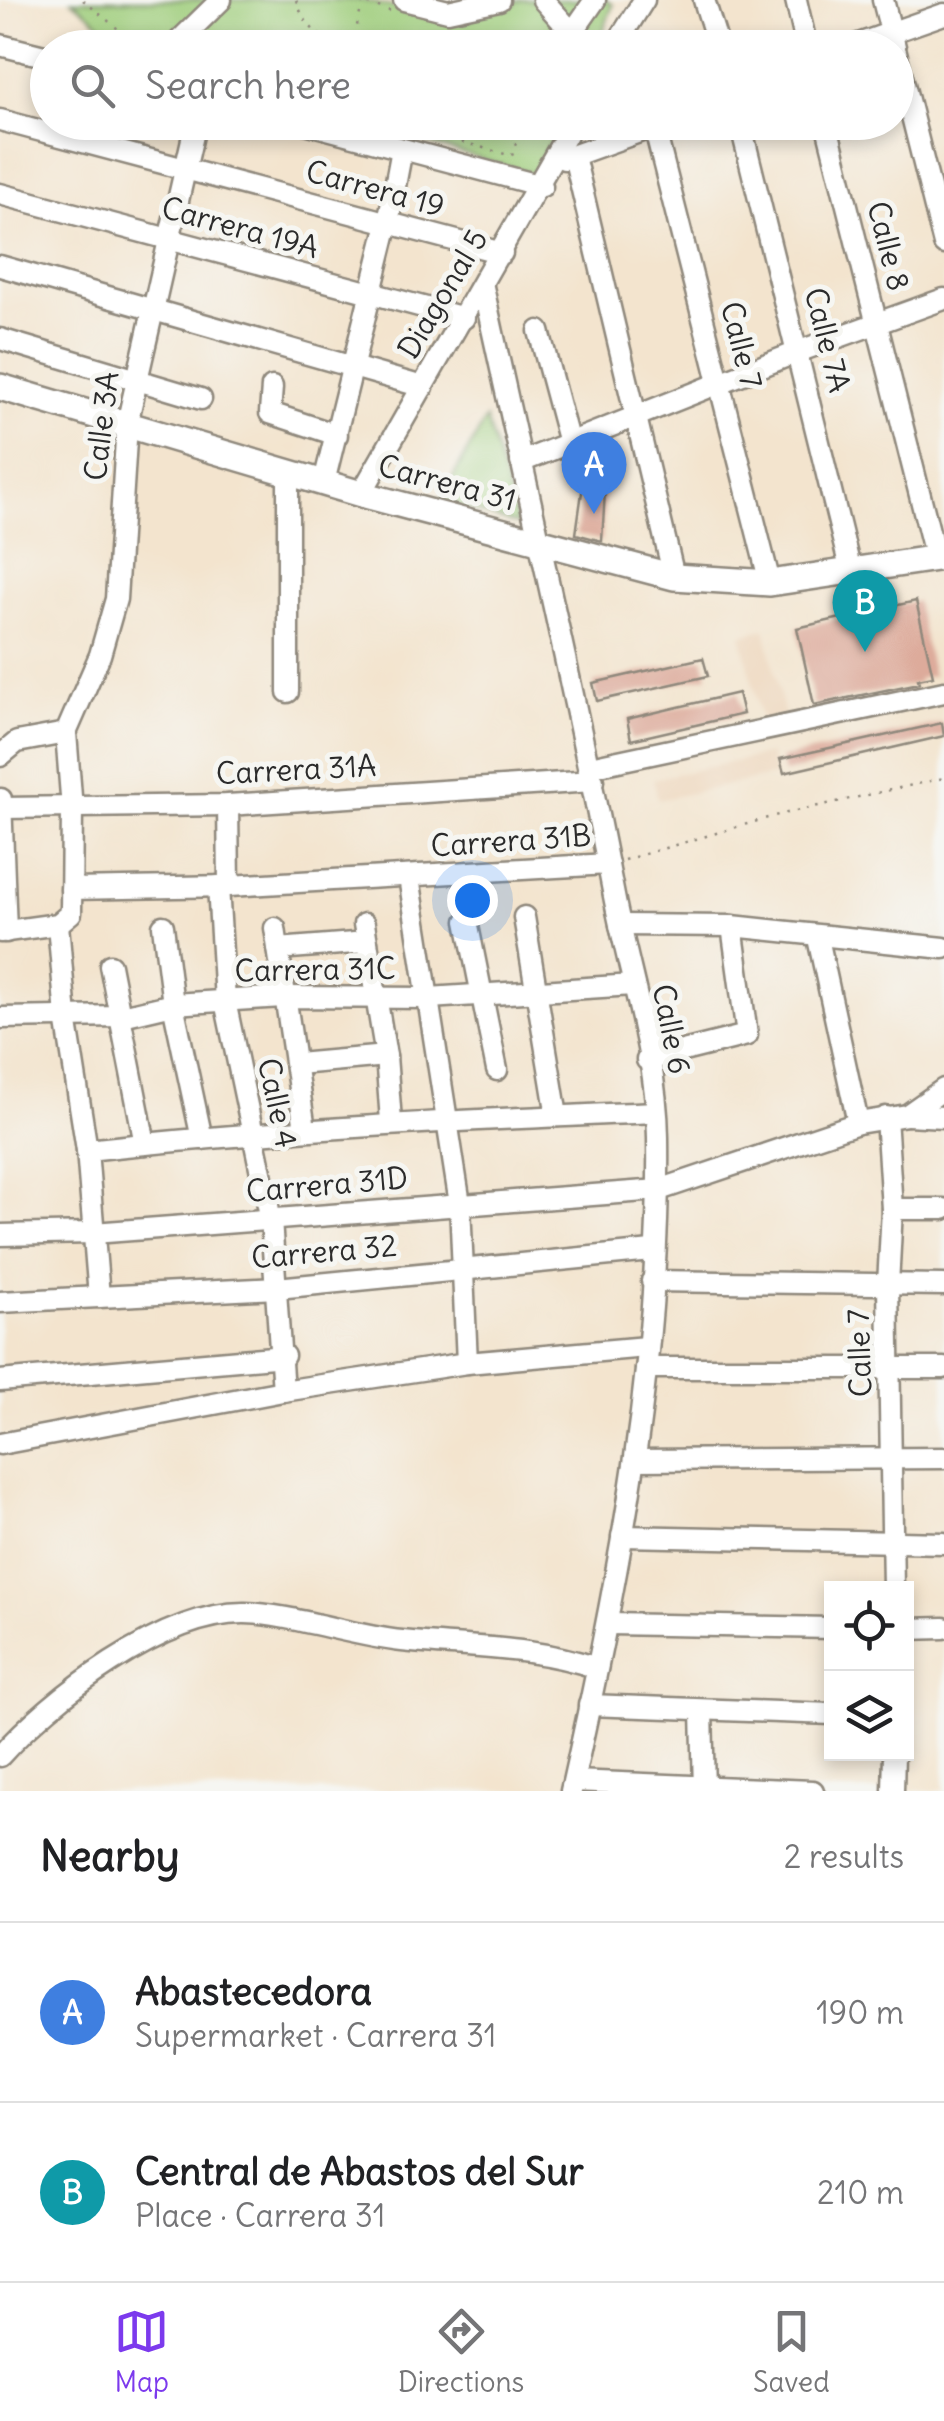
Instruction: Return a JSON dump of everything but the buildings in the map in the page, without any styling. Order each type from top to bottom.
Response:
[{"type":"main road","name":"Carrera 31","points":[[0,387],[361,494],[674,577],[770,582],[940,558]]},
{"type":"street","points":[[190,30],[220,0]]},
{"type":"street","points":[[404,0],[448,11],[499,0]]},
{"type":"street","points":[[543,0],[568,28],[578,26],[596,0]]},
{"type":"street","points":[[704,0],[713,30]]},
{"type":"street","points":[[796,0],[803,30]]},
{"type":"street","points":[[884,0],[892,30]]},
{"type":"street","points":[[626,30],[637,1]]},
{"type":"street","points":[[914,32],[944,14]]},
{"type":"street","points":[[0,44],[30,52]]},
{"type":"street","name":"Carrera 19","points":[[0,120],[30,128]]},
{"type":"street","points":[[914,122],[944,244]]},
{"type":"street","name":"Carrera 19","points":[[74,140],[502,253]]},
{"type":"street","name":"Calle 3A","points":[[66,733],[100,655],[116,599],[127,424],[192,140]]},
{"type":"street","points":[[371,140],[542,186]]},
{"type":"street","name":"Diagonal 5","points":[[361,494],[542,186],[565,140]]},
{"type":"street","points":[[552,164],[616,140]]},
{"type":"street","name":"Calle 7","points":[[662,140],[770,582]]},
{"type":"street","name":"Calle 7A","points":[[745,140],[800,351],[851,572]]},
{"type":"street","name":"Calle 8","points":[[830,140],[940,558]]},
{"type":"street","points":[[324,482],[388,223],[402,148]]},
{"type":"street","points":[[574,156],[674,577]]},
{"type":"street","name":"Carrera 19A","points":[[0,194],[464,318]]},
{"type":"street","points":[[0,266],[423,387]]},
{"type":"street","name":"Calle 6","points":[[483,287],[592,774],[656,1112],[658,1190],[636,1460],[609,1624],[572,1786]]},
{"type":"street","points":[[521,462],[800,351],[944,299]]},
{"type":"street","points":[[538,331],[569,443]]},
{"type":"street","points":[[0,339],[201,399]]},
{"type":"street","points":[[272,386],[270,413],[337,435]]},
{"type":"street","points":[[288,472],[288,692]]},
{"type":"street","name":"Carrera 31A","points":[[2,802],[72,810],[228,805],[592,774],[944,692]]},
{"type":"street","points":[[0,756],[17,742],[66,733],[72,810],[71,913],[58,924],[3,932],[2,802]]},
{"type":"street","name":"Calle 4","points":[[228,805],[223,886],[225,1001],[271,1220],[284,1356],[283,1391]]},
{"type":"street","name":"Carrera 31B","points":[[71,889],[410,878],[608,864]]},
{"type":"street","points":[[410,878],[460,1204],[467,1363]]},
{"type":"street","points":[[524,917],[557,1116]]},
{"type":"street","points":[[467,921],[497,1070]]},
{"type":"street","points":[[58,924],[66,1017],[87,1150],[99,1297]]},
{"type":"street","points":[[620,925],[732,926],[818,938],[944,948]]},
{"type":"street","points":[[163,926],[173,1004],[202,1140]]},
{"type":"street","points":[[647,1060],[747,1036],[732,926]]},
{"type":"street","points":[[305,1129],[276,938],[365,933],[386,1056],[391,1121]]},
{"type":"street","points":[[818,938],[858,1123]]},
{"type":"street","points":[[110,966],[145,1144]]},
{"type":"street","name":"Carrera 31C","points":[[0,1018],[122,1016],[173,1004],[283,997],[375,1000],[632,986]]},
{"type":"street","points":[[297,1064],[386,1056]]},
{"type":"street","points":[[897,1116],[944,1089]]},
{"type":"street","name":"Carrera 31D","points":[[87,1150],[391,1121],[447,1123],[656,1112]]},
{"type":"street","points":[[897,1116],[944,1117]]},
{"type":"street","name":"Calle 7","points":[[893,1581],[888,1284],[897,1116]]},
{"type":"street","name":"Carrera 31D","points":[[0,1235],[93,1233],[658,1190],[858,1123],[897,1116]]},
{"type":"street","points":[[892,1209],[944,1209]]},
{"type":"street","name":"Carrera 32","points":[[0,1302],[277,1288],[652,1251]]},
{"type":"street","points":[[652,1281],[944,1286]]},
{"type":"street","points":[[0,1382],[284,1356]]},
{"type":"street","points":[[0,1444],[283,1391],[467,1363],[646,1357],[944,1368]]},
{"type":"street","points":[[636,1460],[944,1458]]},
{"type":"street","points":[[622,1536],[944,1544]]},
{"type":"street","points":[[0,1756],[29,1723],[143,1643],[194,1624],[244,1613],[370,1638],[557,1654],[597,1668]]},
{"type":"street","points":[[609,1624],[824,1628]]},
{"type":"street","points":[[914,1629],[944,1628]]},
{"type":"street","points":[[589,1705],[824,1714]]},
{"type":"street","points":[[702,1710],[704,1790]]},
{"type":"street","points":[[894,1761],[894,1791]]},
{"type":"street","points":[[572,1786],[813,1791]]},
{"type":"path","points":[[83,0],[119,30]]},
{"type":"path","points":[[296,0],[310,30]]},
{"type":"path","points":[[371,6],[373,0]]},
{"type":"path","points":[[356,30],[362,4]]},
{"type":"path","points":[[438,30],[440,23]]},
{"type":"path","points":[[460,140],[512,156],[517,140]]},
{"type":"path","name":"Carrera 31B","points":[[608,864],[778,815],[944,778]]},
{"type":"shaded area","points":[[765,629],[785,716],[762,721],[741,635]]},
{"type":"shaded area","points":[[770,754],[775,775],[658,800],[653,779]]},
{"type":"green space","points":[[72,0],[359,0],[451,19],[522,0],[605,0],[613,5],[603,30],[108,30]]},
{"type":"green space","points":[[415,140],[551,140],[534,174]]},
{"type":"green space","points":[[486,419],[518,525],[440,500]]},
{"type":"place","name":"Abastecedora","points":[[594,514]]},
{"type":"place","name":"Central de Abastos del Sur","points":[[865,652]]}]
